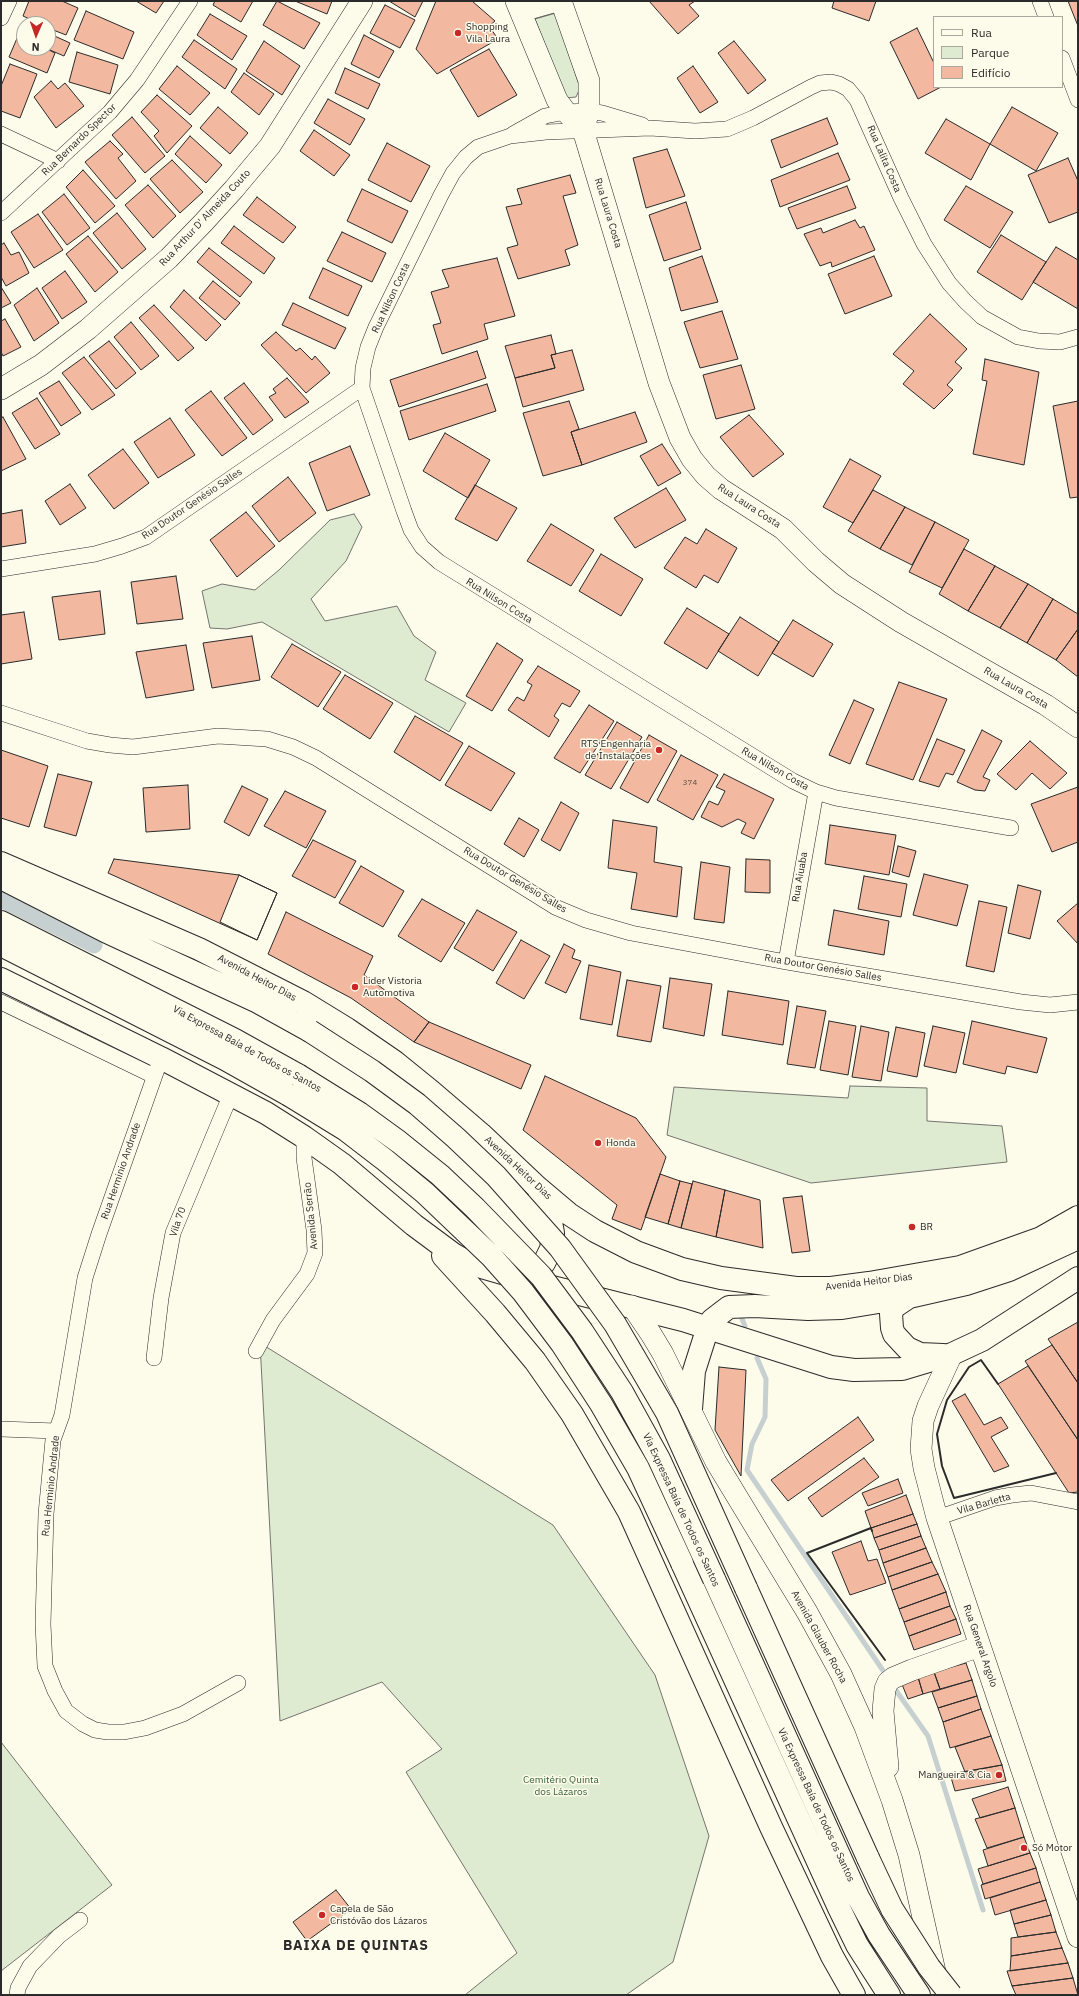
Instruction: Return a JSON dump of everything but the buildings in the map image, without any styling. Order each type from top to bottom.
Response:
[{"type":"main road","name":"Avenida Heitor Dias","points":[[1,863],[199,948],[296,999],[347,1029],[395,1062],[432,1092],[481,1134],[537,1187],[569,1214],[595,1231],[636,1252],[682,1269],[721,1278],[796,1288],[831,1288],[960,1267],[1041,1238],[1078,1217]]},
{"type":"main road","points":[[1,878],[105,931],[218,983],[310,1031],[372,1070],[417,1104],[456,1138],[496,1176],[560,1248],[615,1324],[667,1413],[892,1909],[929,1967],[952,1995]]},
{"type":"main road","name":"Via Expressa Baía de Todos os Santos","points":[[1,922],[235,1040],[298,1075],[359,1113],[399,1142],[440,1175],[480,1213],[540,1276],[582,1331],[622,1392],[659,1459],[837,1851],[879,1935],[919,1995]]},
{"type":"main road","name":"Via Expressa Baía de Todos os Santos","points":[[1,945],[225,1059],[289,1095],[346,1130],[419,1189],[470,1235],[522,1292],[562,1344],[601,1404],[638,1468],[802,1826],[817,1862],[857,1945],[889,1995]]},
{"type":"main road","points":[[1,979],[158,1067],[232,1094],[304,1137],[342,1164],[414,1225],[453,1254],[471,1264],[521,1279],[632,1306],[708,1327],[831,1367],[854,1370],[902,1369],[952,1354],[982,1340],[1078,1278]]},
{"type":"main road","points":[[521,1279],[544,1263],[551,1249],[553,1233],[549,1211],[537,1187]]},
{"type":"main road","points":[[414,1225],[495,1313],[535,1361],[572,1414],[597,1455],[629,1512],[666,1590],[771,1827],[832,1956],[854,1995]]},
{"type":"main road","points":[[690,1409],[694,1371],[708,1327],[712,1320],[729,1307],[755,1306],[808,1309],[842,1308],[909,1297],[966,1284],[1009,1270],[1078,1238]]},
{"type":"main road","points":[[909,1297],[894,1307],[891,1314],[894,1334],[908,1348],[920,1354],[952,1354]]},
{"type":"street","points":[[1,18],[9,1]]},
{"type":"street","name":"Rua Bernardo Spector","points":[[1,213],[110,112],[137,80],[190,1]]},
{"type":"street","name":"Rua Arthur D' Almeida Couto","points":[[1,389],[41,365],[88,329],[169,258],[203,223],[270,146],[362,1]]},
{"type":"street","points":[[519,6],[557,1]]},
{"type":"street","name":"Rua Laura Costa","points":[[561,1],[589,81],[586,121],[659,382],[680,438],[697,465],[721,489],[783,529],[816,562],[842,584],[901,622],[1046,705],[1078,727]]},
{"type":"street","points":[[1040,1],[1046,16]]},
{"type":"street","name":"Rua Laura Costa","points":[[519,6],[551,87],[566,112],[586,121]]},
{"type":"street","points":[[1063,61],[1078,100]]},
{"type":"street","name":"Rua Lalita Costa","points":[[586,121],[695,131],[727,129],[740,124],[820,83],[839,84],[848,89],[857,100],[901,198],[924,244],[949,283],[965,301],[982,317],[1018,337],[1053,342],[1078,337]]},
{"type":"street","name":"Rua Nilson Costa","points":[[566,112],[545,116],[533,121],[510,136],[478,148],[466,157],[453,173],[376,327],[368,347],[363,368],[362,388],[411,530],[422,547],[439,562],[793,781],[816,792],[836,798],[1011,828]]},
{"type":"street","name":"Rua Nilson Costa","points":[[510,136],[546,132],[586,121]]},
{"type":"street","points":[[1,134],[58,161]]},
{"type":"street","name":"Rua Doutor Genésio Salles","points":[[1,569],[95,554],[146,537],[362,388]]},
{"type":"street","name":"Rua Doutor Genésio Salles","points":[[1,713],[87,741],[110,746],[133,747],[218,736],[267,739],[293,747],[316,758],[555,907],[586,920],[631,933],[786,962],[1021,1002],[1050,1005],[1078,1002]]},
{"type":"street","name":"Rua Aiuaba","points":[[786,962],[816,792]]},
{"type":"street","points":[[1,1002],[158,1067]]},
{"type":"street","name":"Rua Herminio Andrade","points":[[158,1067],[85,1278],[62,1415],[53,1440],[46,1514],[43,1645],[47,1671],[66,1711],[83,1724],[95,1730],[124,1732],[145,1728],[183,1714],[238,1683]]},
{"type":"street","name":"Vila 70","points":[[154,1358],[161,1298],[173,1233],[232,1094]]},
{"type":"street","name":"Avenida Serrão","points":[[256,1351],[273,1320],[306,1274],[315,1253],[314,1230],[304,1158],[304,1137]]},
{"type":"street","name":"Avenida Glauber Rocha","points":[[632,1306],[652,1334],[716,1462],[808,1612],[841,1674],[865,1727],[892,1800],[909,1855],[940,1995]]},
{"type":"street","name":"Rua General Argolo","points":[[952,1354],[928,1406],[921,1449],[924,1468],[937,1518],[980,1646],[1073,1902],[1078,1937]]},
{"type":"street","points":[[1,1429],[56,1431]]},
{"type":"street","name":"Vila Barletta","points":[[937,1518],[995,1498],[1012,1495],[1031,1493],[1078,1502]]},
{"type":"street","points":[[892,1800],[883,1711],[885,1689],[888,1682],[892,1678],[912,1670],[980,1646]]},
{"type":"street","points":[[18,1995],[24,1975],[40,1953],[80,1920]]},
{"type":"green space","points":[[556,13],[580,88],[576,97],[566,98],[535,19]]},
{"type":"green space","points":[[354,514],[362,527],[346,561],[311,599],[325,621],[397,606],[414,636],[436,652],[425,680],[466,703],[449,732],[262,622],[227,629],[210,628],[202,591],[222,584],[255,590],[279,570],[330,520]]},
{"type":"green space","points":[[850,1086],[927,1088],[927,1121],[1002,1126],[1007,1162],[811,1183],[667,1135],[674,1087],[848,1098]]},
{"type":"green space","name":"Cemitério Quinta dos Lázaros","points":[[260,1343],[553,1525],[655,1675],[709,1836],[673,1962],[626,1995],[465,1995],[517,1953],[406,1772],[442,1749],[382,1682],[280,1721]]},
{"type":"green space","points":[[1,1742],[112,1885],[1,1971]]},
{"type":"waterway","points":[[1,899],[94,945]]},
{"type":"waterway","points":[[742,1319],[745,1326]]},
{"type":"waterway","points":[[757,1358],[766,1379],[765,1417],[752,1444],[747,1470],[884,1672]]},
{"type":"waterway","points":[[895,1689],[928,1736],[983,1910]]},
{"type":"wall","points":[[998,1384],[981,1360],[969,1367],[947,1400],[937,1434],[942,1466],[954,1498],[1056,1473]]},
{"type":"wall","points":[[872,1531],[871,1528],[807,1553],[885,1660]]},
{"type":"place","name":"Shopping Vila Laura","points":[[458,33]]},
{"type":"place","name":"RTS Engenharia de Instalações","points":[[659,750]]},
{"type":"place","name":"Lider Vistoria Automotiva","points":[[355,987]]},
{"type":"place","name":"Honda","points":[[598,1143]]},
{"type":"place","name":"BR","points":[[912,1227]]},
{"type":"place","name":"Mangueira & Cia","points":[[999,1775]]},
{"type":"place","name":"Só Motor","points":[[1024,1848]]},
{"type":"place","name":"Capela de São Cristóvão dos Lázaros","points":[[322,1915]]},
{"type":"district","name":"BAIXA DE QUINTAS","points":[[356,1946]]}]
